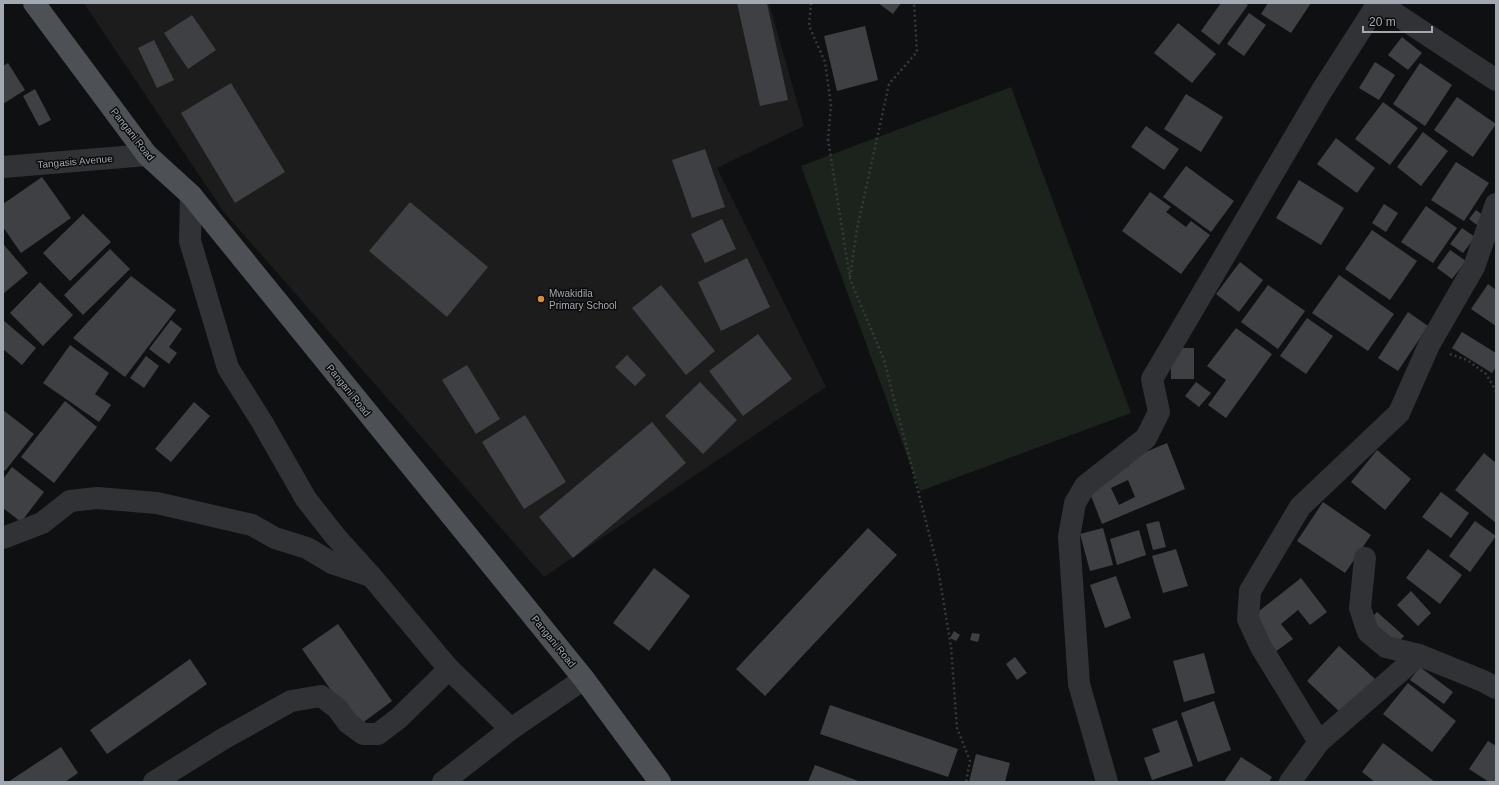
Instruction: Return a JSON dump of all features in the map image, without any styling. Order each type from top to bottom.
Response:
[{"type":"main road","name":"Pangani Road","points":[[34,3],[147,155],[191,195],[584,679],[660,782]]},
{"type":"street","points":[[1107,782],[1079,684],[1069,537],[1075,503],[1085,486],[1146,438],[1159,412],[1152,379],[1321,92],[1379,3],[1496,80]]},
{"type":"street","name":"Tangasis Avenue","points":[[3,167],[147,155]]},
{"type":"street","points":[[191,195],[190,241],[228,368],[262,422],[306,499],[335,536],[372,577],[449,669],[511,729]]},
{"type":"street","points":[[1319,742],[1261,647],[1251,626],[1248,619],[1250,591],[1300,507],[1399,413],[1429,345],[1474,267],[1496,204]]},
{"type":"street","points":[[3,538],[42,523],[70,501],[97,498],[157,503],[252,525],[275,538],[307,548],[332,563],[372,577]]},
{"type":"street","points":[[1365,558],[1360,608],[1368,632],[1386,647],[1419,655],[1483,681],[1496,688]]},
{"type":"street","points":[[1290,782],[1319,742],[1419,655]]},
{"type":"street","points":[[154,782],[223,738],[291,701],[321,696],[337,708],[348,723],[363,734],[378,734],[398,718],[449,669]]},
{"type":"street","points":[[443,782],[511,729],[584,679]]},
{"type":"path","points":[[811,3],[809,26],[824,62],[831,105],[828,139],[850,279],[884,360],[938,568],[951,647],[957,728],[970,761],[966,782]]},
{"type":"path","points":[[850,279],[857,229],[889,84],[917,52],[914,3]]},
{"type":"path","points":[[1429,345],[1467,360],[1486,374],[1496,391]]},
{"type":"shaded area","name":"Mwakidila Primary School","points":[[84,3],[769,3],[804,126],[717,168],[826,387],[544,577],[223,211]]},
{"type":"shaded area","points":[[1011,87],[1131,413],[920,491],[801,166]]},
{"type":"building","points":[[737,3],[767,3],[788,100],[760,106]]},
{"type":"building","points":[[878,3],[901,3],[893,14]]},
{"type":"building","points":[[1221,3],[1245,3],[1248,5],[1219,45],[1201,31]]},
{"type":"building","points":[[1268,3],[1311,3],[1291,33],[1261,14]]},
{"type":"building","points":[[1249,13],[1266,25],[1244,56],[1227,44]]},
{"type":"building","points":[[192,15],[216,50],[188,69],[164,33]]},
{"type":"building","points":[[1178,23],[1216,54],[1192,83],[1154,53]]},
{"type":"building","points":[[865,26],[878,80],[837,91],[824,36]]},
{"type":"building","points":[[1402,37],[1422,53],[1408,70],[1388,55]]},
{"type":"building","points":[[154,40],[174,80],[157,88],[138,48]]},
{"type":"building","points":[[1375,62],[1395,75],[1379,100],[1359,88]]},
{"type":"building","points":[[8,63],[25,90],[3,104],[3,66]]},
{"type":"building","points":[[1420,63],[1452,85],[1425,126],[1393,104]]},
{"type":"building","points":[[231,83],[285,172],[235,203],[181,113]]},
{"type":"building","points":[[35,89],[51,120],[39,126],[23,96]]},
{"type":"building","points":[[1186,94],[1223,117],[1201,152],[1164,129]]},
{"type":"building","points":[[1457,97],[1496,124],[1473,157],[1434,130]]},
{"type":"building","points":[[1383,102],[1418,128],[1390,165],[1355,139]]},
{"type":"building","points":[[1146,126],[1179,149],[1164,170],[1131,147]]},
{"type":"building","points":[[1423,132],[1448,151],[1421,186],[1397,167]]},
{"type":"building","points":[[1336,138],[1375,168],[1357,193],[1317,164]]},
{"type":"building","points":[[705,149],[725,207],[692,218],[672,160]]},
{"type":"building","points":[[1456,162],[1489,183],[1464,221],[1431,200]]},
{"type":"building","points":[[1186,166],[1234,201],[1211,232],[1163,197]]},
{"type":"building","points":[[42,177],[71,218],[21,253],[3,227],[3,204]]},
{"type":"building","points":[[1299,180],[1344,208],[1321,245],[1276,218]]},
{"type":"building","points":[[1150,192],[1171,207],[1166,212],[1186,227],[1191,221],[1210,235],[1181,274],[1122,231]]},
{"type":"building","points":[[410,202],[488,267],[447,317],[369,251]]},
{"type":"building","points":[[1384,204],[1398,213],[1386,232],[1372,223]]},
{"type":"building","points":[[1426,206],[1457,228],[1433,263],[1401,242]]},
{"type":"building","points":[[1476,210],[1488,219],[1481,228],[1469,219]]},
{"type":"building","points":[[83,214],[111,242],[70,281],[43,253]]},
{"type":"building","points":[[722,219],[736,249],[705,263],[691,234]]},
{"type":"building","points":[[1462,228],[1475,237],[1463,253],[1450,244]]},
{"type":"building","points":[[1372,230],[1417,261],[1390,300],[1345,269]]},
{"type":"building","points":[[4,245],[28,273],[3,294],[3,246]]},
{"type":"building","points":[[110,249],[130,269],[83,315],[64,295]]},
{"type":"building","points":[[1450,250],[1466,261],[1452,279],[1437,268]]},
{"type":"building","points":[[747,258],[770,307],[721,331],[698,282]]},
{"type":"building","points":[[1240,262],[1263,280],[1239,312],[1216,294]]},
{"type":"building","points":[[1339,275],[1394,314],[1368,351],[1312,313]]},
{"type":"building","points":[[131,276],[176,310],[125,377],[73,338]]},
{"type":"building","points":[[40,282],[73,315],[43,346],[10,313]]},
{"type":"building","points":[[1488,284],[1496,290],[1496,326],[1471,309]]},
{"type":"building","points":[[661,285],[715,351],[686,375],[632,308]]},
{"type":"building","points":[[1268,285],[1305,311],[1278,349],[1241,322]]},
{"type":"building","points":[[1408,312],[1428,326],[1398,371],[1378,358]]},
{"type":"building","points":[[1307,318],[1333,336],[1306,374],[1280,356]]},
{"type":"building","points":[[3,320],[36,348],[22,365],[3,349]]},
{"type":"building","points":[[171,320],[182,329],[169,347],[177,353],[169,364],[149,349]]},
{"type":"building","points":[[1236,328],[1272,354],[1226,418],[1208,405],[1226,380],[1207,366]]},
{"type":"building","points":[[1462,332],[1496,353],[1496,367],[1492,373],[1452,348]]},
{"type":"building","points":[[758,334],[792,379],[743,416],[709,371]]},
{"type":"building","points":[[70,345],[109,373],[95,394],[111,405],[99,422],[43,383]]},
{"type":"building","points":[[1171,348],[1194,348],[1194,379],[1171,379]]},
{"type":"building","points":[[627,355],[646,375],[635,386],[615,367]]},
{"type":"building","points":[[146,356],[159,366],[144,388],[130,378]]},
{"type":"building","points":[[467,365],[500,419],[476,434],[442,380]]},
{"type":"building","points":[[700,382],[737,420],[703,454],[665,416]]},
{"type":"building","points":[[1196,382],[1211,393],[1199,407],[1185,396]]},
{"type":"building","points":[[65,401],[97,427],[54,483],[21,457]]},
{"type":"building","points":[[194,402],[210,416],[171,462],[155,449]]},
{"type":"building","points":[[3,410],[34,434],[5,471],[3,469]]},
{"type":"building","points":[[525,415],[566,482],[524,509],[482,442]]},
{"type":"building","points":[[652,422],[686,463],[573,558],[539,517]]},
{"type":"building","points":[[1167,443],[1185,489],[1102,524],[1084,478],[1129,466],[1127,460]],"holes":[[[1128,480],[1135,497],[1119,505],[1111,488]]]},
{"type":"building","points":[[1377,450],[1411,479],[1385,510],[1351,482]]},
{"type":"building","points":[[1484,453],[1496,463],[1496,523],[1455,490]]},
{"type":"building","points":[[12,467],[44,492],[21,522],[3,508],[3,479]]},
{"type":"building","points":[[1441,492],[1469,513],[1451,538],[1422,517]]},
{"type":"building","points":[[1323,502],[1371,535],[1345,573],[1297,541]]},
{"type":"building","points":[[1159,521],[1166,547],[1153,550],[1146,524]]},
{"type":"building","points":[[1475,521],[1496,536],[1470,572],[1449,556]]},
{"type":"building","points":[[868,528],[897,555],[765,696],[736,669]]},
{"type":"building","points":[[1103,528],[1113,565],[1090,571],[1080,534]]},
{"type":"building","points":[[1139,530],[1146,555],[1117,565],[1110,539]]},
{"type":"building","points":[[1176,549],[1188,586],[1163,593],[1152,556]]},
{"type":"building","points":[[1428,549],[1462,575],[1440,604],[1406,578]]},
{"type":"building","points":[[654,568],[690,596],[649,651],[613,623]]},
{"type":"building","points":[[1116,576],[1131,618],[1105,628],[1090,585]]},
{"type":"building","points":[[1301,578],[1327,612],[1310,625],[1298,610],[1281,624],[1293,639],[1275,652],[1249,619]]},
{"type":"building","points":[[1411,591],[1431,613],[1418,626],[1397,605]]},
{"type":"building","points":[[1377,612],[1404,636],[1387,654],[1360,630]]},
{"type":"building","points":[[338,624],[392,701],[357,727],[302,649]]},
{"type":"building","points":[[954,631],[960,635],[956,641],[950,638]]},
{"type":"building","points":[[972,633],[980,634],[978,642],[970,640]]},
{"type":"building","points":[[1339,646],[1375,679],[1342,714],[1307,681]]},
{"type":"building","points":[[1204,653],[1215,693],[1184,702],[1173,661]]},
{"type":"building","points":[[1015,657],[1027,673],[1017,680],[1006,664]]},
{"type":"building","points":[[190,659],[207,684],[107,754],[90,730]]},
{"type":"building","points":[[1420,667],[1453,692],[1444,704],[1410,680]]},
{"type":"building","points":[[1408,683],[1456,721],[1432,752],[1383,714]]},
{"type":"building","points":[[1214,701],[1231,750],[1198,762],[1181,713]]},
{"type":"building","points":[[830,705],[958,749],[948,777],[820,734]]},
{"type":"building","points":[[1177,720],[1193,766],[1152,780],[1144,758],[1160,752],[1152,729]]},
{"type":"building","points":[[1488,741],[1496,746],[1496,782],[1489,782],[1469,769]]},
{"type":"building","points":[[1383,743],[1435,782],[1375,782],[1362,772]]},
{"type":"building","points":[[61,747],[78,773],[65,782],[8,782]]},
{"type":"building","points":[[976,754],[1010,763],[1005,782],[969,782]]},
{"type":"building","points":[[1241,757],[1272,777],[1269,782],[1224,782]]},
{"type":"building","points":[[815,765],[861,782],[808,782]]},
{"type":"place","name":"Mwakidila Primary School","points":[[541,299]]}]
